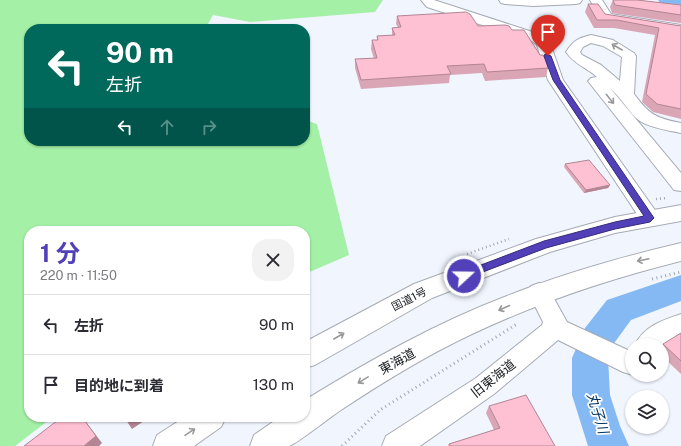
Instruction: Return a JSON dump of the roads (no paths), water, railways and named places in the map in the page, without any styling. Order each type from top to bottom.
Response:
[{"type":"highway","name":"国道1号","points":[[310,353],[423,291],[544,245],[615,225],[681,213]]},
{"type":"highway","points":[[547,310],[636,262],[681,252]]},
{"type":"highway","name":"東海道","points":[[310,414],[363,379],[455,329],[547,310]]},
{"type":"highway","points":[[168,446],[204,422]]},
{"type":"highway","name":"東海道","points":[[265,446],[297,422]]},
{"type":"street","points":[[427,0],[431,4],[537,38],[543,44],[556,80],[650,218]]},
{"type":"street","points":[[505,0],[533,2],[576,0]]},
{"type":"street","points":[[596,0],[607,17],[681,29]]},
{"type":"street","points":[[626,94],[629,56],[623,50],[610,43],[597,39],[587,40],[576,46],[573,52],[577,58],[681,185]]},
{"type":"street","points":[[577,58],[596,68],[626,94],[641,114],[661,124],[681,128]]},
{"type":"street","points":[[547,310],[586,342],[625,361]]},
{"type":"street","name":"旧東海道","points":[[396,446],[485,386],[552,331],[547,310]]},
{"type":"street","points":[[653,338],[681,324]]},
{"type":"waterway","points":[[667,0],[681,2]]},
{"type":"waterway","name":"丸子川","points":[[609,446],[603,434],[591,395],[590,358],[597,339],[619,310],[681,288]]}]
